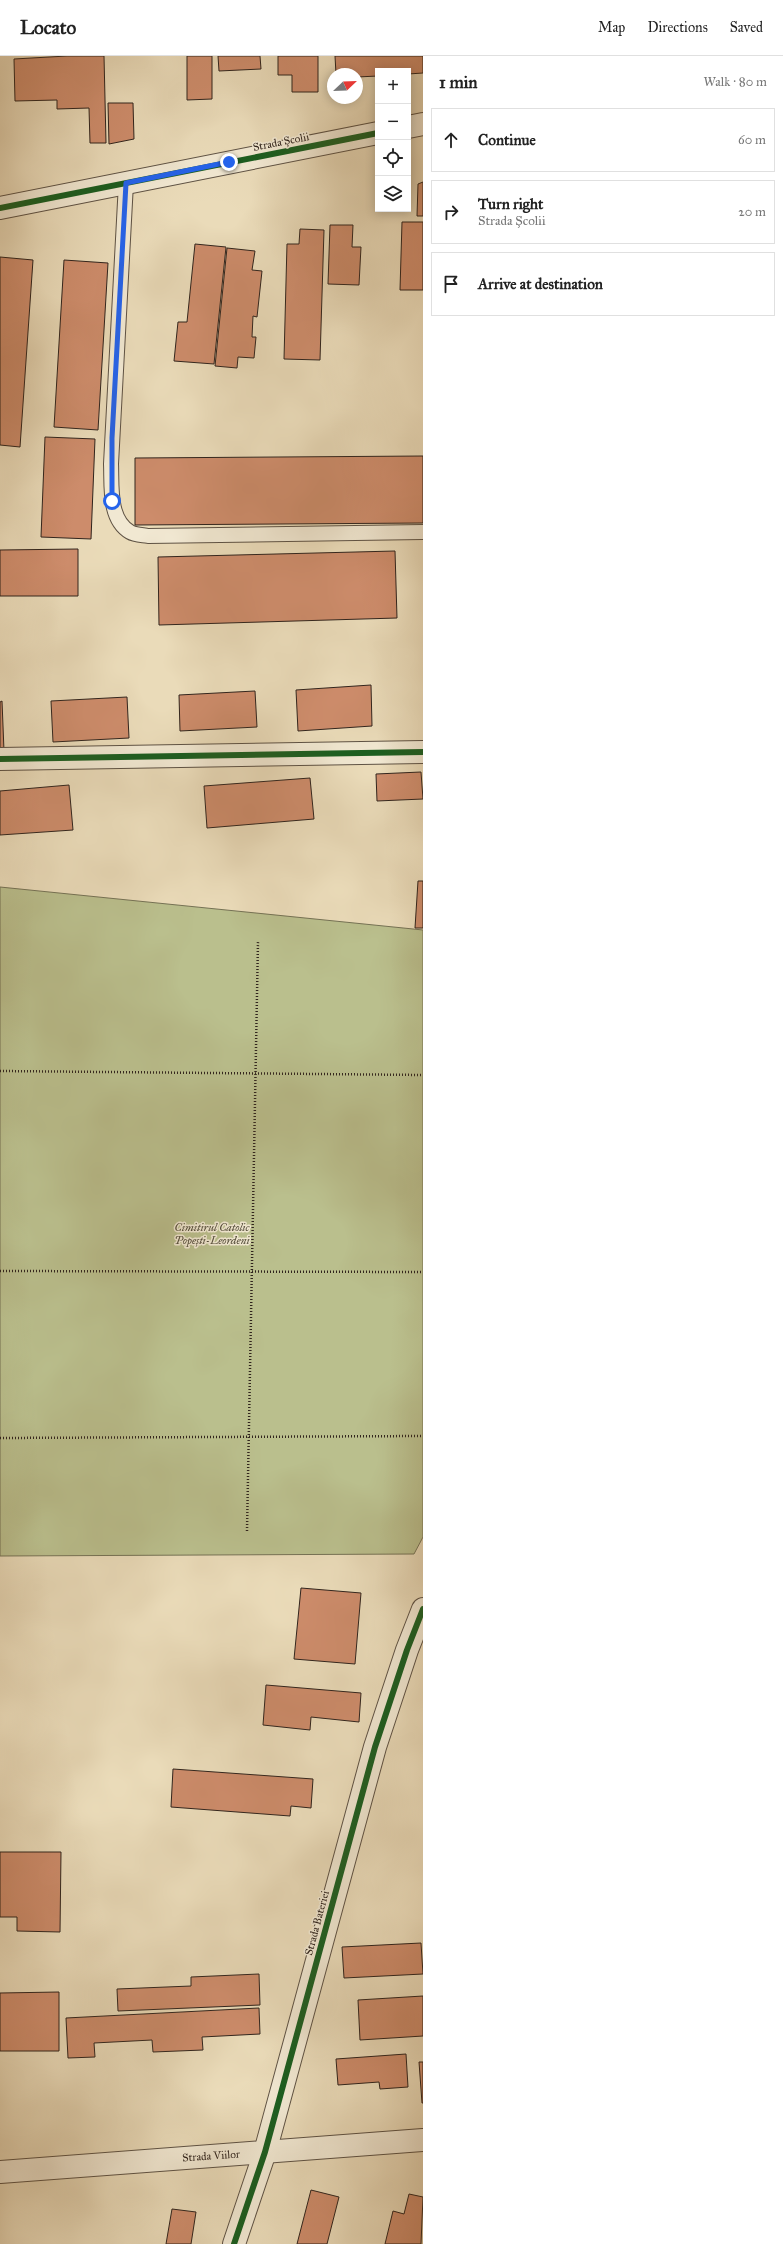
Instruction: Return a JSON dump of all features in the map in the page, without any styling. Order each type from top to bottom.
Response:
[{"type":"street","points":[[411,126],[423,124]]},
{"type":"street","name":"Strada Școlii","points":[[0,208],[375,134]]},
{"type":"street","points":[[0,760],[423,752]]},
{"type":"street","name":"Strada Bateriei","points":[[234,2244],[265,2152],[375,1747],[407,1650],[423,1610]]},
{"type":"street","name":"Strada Viilor","points":[[0,2172],[423,2140]]},
{"type":"lane","points":[[126,183],[111,464],[112,501],[118,519],[130,532],[148,536],[423,532]]},
{"type":"path","points":[[247,1531],[258,941]]},
{"type":"path","points":[[0,1071],[423,1075]]},
{"type":"path","points":[[0,1271],[423,1272]]},
{"type":"path","points":[[0,1438],[423,1436]]},
{"type":"green space","name":"Cimitirul Catolic Popești-Leordeni","points":[[0,887],[423,930],[423,1537],[414,1554],[0,1556]]},
{"type":"building","points":[[67,56],[104,56],[106,143],[90,143],[89,108],[57,109],[57,100],[15,101],[14,59]]},
{"type":"building","points":[[187,56],[212,56],[212,99],[187,100]]},
{"type":"building","points":[[218,56],[260,56],[261,69],[219,71]]},
{"type":"building","points":[[278,56],[318,56],[318,92],[292,92],[292,75],[278,75]]},
{"type":"building","points":[[335,56],[423,56],[423,73],[411,74],[411,68],[375,68],[375,76],[363,77],[363,68],[336,68]]},
{"type":"building","points":[[108,103],[133,103],[134,139],[109,144]]},
{"type":"building","points":[[423,182],[423,216],[417,216],[418,184]]},
{"type":"building","points":[[402,222],[423,222],[423,290],[400,290]]},
{"type":"building","points":[[330,225],[353,225],[352,247],[361,247],[359,285],[328,284]]},
{"type":"building","points":[[300,229],[324,230],[320,360],[284,359],[287,244],[299,244]]},
{"type":"building","points":[[195,244],[226,247],[214,364],[174,361],[178,322],[187,322]]},
{"type":"building","points":[[227,248],[255,251],[252,270],[262,271],[257,317],[253,316],[252,337],[256,337],[254,358],[238,357],[237,368],[215,366]]},
{"type":"building","points":[[0,257],[33,260],[20,447],[0,445]]},
{"type":"building","points":[[64,260],[108,263],[98,430],[54,427]]},
{"type":"building","points":[[45,437],[95,439],[91,539],[41,537]]},
{"type":"building","points":[[423,456],[423,523],[135,525],[135,458]]},
{"type":"building","points":[[78,549],[78,596],[0,596],[0,550]]},
{"type":"building","points":[[395,551],[397,618],[159,625],[158,557]]},
{"type":"building","points":[[371,685],[372,726],[298,731],[296,690]]},
{"type":"building","points":[[255,691],[257,727],[180,731],[179,695]]},
{"type":"building","points":[[127,697],[129,738],[53,742],[51,701]]},
{"type":"building","points":[[2,701],[4,751],[0,751],[0,702]]},
{"type":"building","points":[[421,772],[423,799],[377,801],[376,774]]},
{"type":"building","points":[[310,778],[314,819],[207,828],[204,786]]},
{"type":"building","points":[[69,785],[73,830],[0,835],[0,791]]},
{"type":"building","points":[[418,881],[423,881],[423,928],[415,928]]},
{"type":"building","points":[[301,1588],[361,1593],[355,1664],[294,1659]]},
{"type":"building","points":[[266,1685],[361,1693],[359,1722],[311,1717],[310,1730],[263,1725]]},
{"type":"building","points":[[173,1769],[313,1779],[311,1808],[291,1806],[290,1816],[171,1807]]},
{"type":"building","points":[[0,1852],[61,1852],[60,1932],[17,1931],[17,1917],[0,1917]]},
{"type":"building","points":[[421,1943],[423,1974],[344,1978],[342,1947]]},
{"type":"building","points":[[259,1974],[260,2005],[118,2011],[117,1989],[191,1986],[191,1977]]},
{"type":"building","points":[[59,1992],[59,2051],[0,2051],[0,1993]]},
{"type":"building","points":[[423,1996],[423,2036],[360,2040],[358,2000]]},
{"type":"building","points":[[259,2008],[260,2034],[202,2037],[203,2050],[153,2052],[152,2040],[94,2043],[95,2057],[68,2058],[66,2018]]},
{"type":"building","points":[[406,2054],[408,2087],[380,2089],[379,2082],[338,2085],[336,2059]]},
{"type":"building","points":[[419,2062],[423,2062],[423,2103],[422,2103]]},
{"type":"building","points":[[311,2190],[339,2197],[327,2244],[297,2244]]},
{"type":"building","points":[[409,2194],[423,2197],[421,2244],[385,2244],[393,2211],[404,2214]]},
{"type":"building","points":[[172,2209],[196,2212],[191,2244],[166,2244]]},
{"type":"cycle path","points":[[0,208],[375,134]]},
{"type":"cycle path","points":[[0,759],[423,752]]},
{"type":"cycle path","points":[[234,2244],[265,2152],[375,1747],[407,1650],[423,1609]]},
{"type":"route","points":[[112,501],[112,438],[126,183],[229,162]]}]
